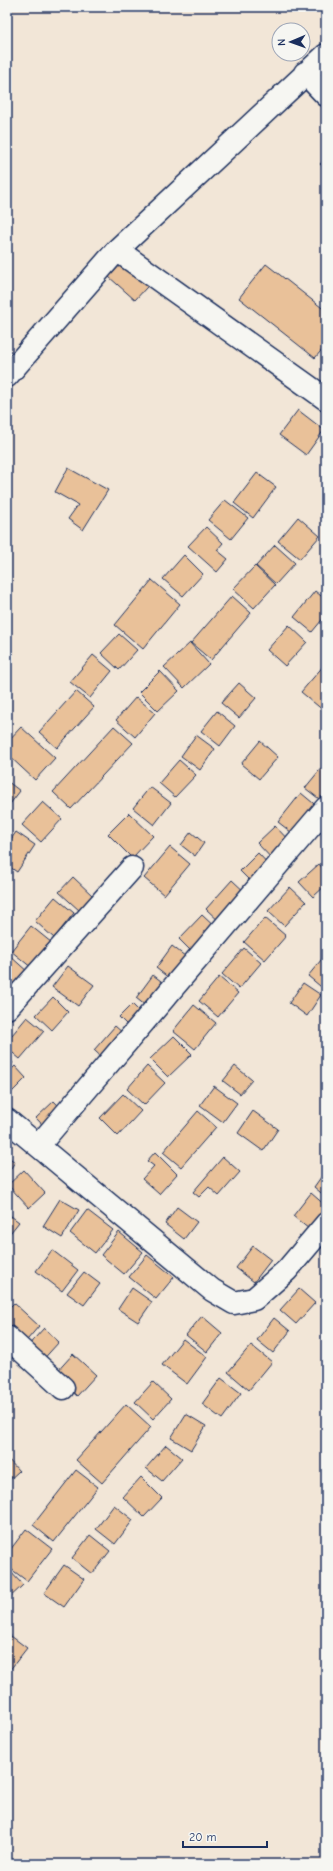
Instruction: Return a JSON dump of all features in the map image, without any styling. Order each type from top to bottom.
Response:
[{"type":"street","points":[[7,376],[117,250],[326,55]]},
{"type":"street","points":[[305,73],[326,95]]},
{"type":"street","points":[[117,250],[326,399]]},
{"type":"street","points":[[38,1145],[326,808]]},
{"type":"street","points":[[7,1008],[132,868]]},
{"type":"street","points":[[7,1120],[212,1290],[234,1303],[254,1299],[287,1270],[326,1224]]},
{"type":"street","points":[[7,1337],[63,1388]]},
{"type":"building","points":[[326,158],[326,170],[320,164]]},
{"type":"building","points":[[131,253],[157,276],[135,300],[109,277]]},
{"type":"building","points":[[266,264],[326,311],[326,345],[315,358],[239,298]]},
{"type":"building","points":[[298,410],[324,430],[306,455],[279,435]]},
{"type":"building","points":[[68,468],[108,490],[83,530],[68,519],[78,505],[55,492]]},
{"type":"building","points":[[257,473],[276,487],[253,518],[234,503]]},
{"type":"building","points":[[225,500],[248,518],[231,539],[208,520]]},
{"type":"building","points":[[298,517],[320,536],[300,559],[278,541]]},
{"type":"building","points":[[206,527],[223,543],[217,550],[228,559],[217,572],[188,546]]},
{"type":"building","points":[[275,545],[295,563],[276,584],[256,566]]},
{"type":"building","points":[[184,555],[203,574],[183,596],[163,579]]},
{"type":"building","points":[[255,566],[275,585],[254,608],[233,589]]},
{"type":"building","points":[[152,580],[180,604],[143,649],[115,625]]},
{"type":"building","points":[[315,591],[326,600],[326,615],[312,632],[294,617]]},
{"type":"building","points":[[232,596],[251,613],[211,660],[191,643]]},
{"type":"building","points":[[289,625],[307,642],[285,666],[267,650]]},
{"type":"building","points":[[119,634],[137,650],[119,670],[101,653]]},
{"type":"building","points":[[190,643],[209,664],[184,688],[164,667]]},
{"type":"building","points":[[93,655],[112,671],[90,698],[70,682]]},
{"type":"building","points":[[325,664],[326,708],[324,711],[301,692]]},
{"type":"building","points":[[160,671],[179,691],[158,711],[139,692]]},
{"type":"building","points":[[239,683],[256,698],[239,718],[221,703]]},
{"type":"building","points":[[76,691],[94,707],[57,748],[39,732]]},
{"type":"building","points":[[136,697],[155,713],[135,737],[116,720]]},
{"type":"building","points":[[217,711],[235,726],[220,746],[201,731]]},
{"type":"building","points":[[114,726],[133,743],[71,809],[53,792]]},
{"type":"building","points":[[21,727],[55,758],[35,780],[7,754],[7,742]]},
{"type":"building","points":[[196,735],[215,749],[200,770],[181,756]]},
{"type":"building","points":[[260,741],[278,757],[259,779],[241,764]]},
{"type":"building","points":[[179,760],[196,775],[175,797],[159,783]]},
{"type":"building","points":[[323,766],[326,768],[326,799],[323,802],[305,788]]},
{"type":"building","points":[[7,781],[20,791],[7,808]]},
{"type":"building","points":[[150,787],[171,803],[154,825],[133,808]]},
{"type":"building","points":[[301,793],[319,808],[296,836],[278,822]]},
{"type":"building","points":[[43,802],[62,819],[41,842],[22,825]]},
{"type":"building","points":[[129,813],[153,836],[132,858],[108,834]]},
{"type":"building","points":[[275,826],[293,845],[275,862],[257,843]]},
{"type":"building","points":[[16,832],[35,845],[17,872],[7,865],[7,845]]},
{"type":"building","points":[[191,832],[204,843],[195,856],[181,845]]},
{"type":"building","points":[[170,847],[190,864],[164,895],[144,878]]},
{"type":"building","points":[[258,853],[272,868],[254,885],[240,871]]},
{"type":"building","points":[[319,864],[326,872],[326,885],[313,897],[299,882]]},
{"type":"building","points":[[73,877],[93,896],[80,911],[59,892]]},
{"type":"building","points":[[232,880],[248,895],[222,924],[206,909]]},
{"type":"building","points":[[290,887],[306,902],[284,926],[268,911]]},
{"type":"building","points":[[55,897],[74,913],[54,938],[35,921]]},
{"type":"building","points":[[202,915],[218,930],[195,955],[179,939]]},
{"type":"building","points":[[265,918],[286,936],[265,960],[244,942]]},
{"type":"building","points":[[31,926],[52,943],[32,968],[11,951]]},
{"type":"building","points":[[172,946],[190,960],[174,982],[156,968]]},
{"type":"building","points":[[244,948],[261,963],[239,989],[222,974]]},
{"type":"building","points":[[326,954],[326,991],[308,976]]},
{"type":"building","points":[[9,955],[29,973],[7,996],[7,957]]},
{"type":"building","points":[[68,966],[94,985],[78,1006],[52,987]]},
{"type":"building","points":[[153,975],[169,987],[151,1010],[136,998]]},
{"type":"building","points":[[219,977],[238,993],[218,1017],[199,1001]]},
{"type":"building","points":[[303,983],[321,995],[307,1016],[289,1003]]},
{"type":"building","points":[[53,997],[68,1012],[52,1030],[36,1015]]},
{"type":"building","points":[[132,1004],[151,1023],[138,1036],[119,1017]]},
{"type":"building","points":[[194,1005],[216,1023],[195,1049],[173,1031]]},
{"type":"building","points":[[27,1017],[44,1031],[20,1059],[7,1048],[7,1041]]},
{"type":"building","points":[[115,1026],[132,1041],[110,1065],[94,1050]]},
{"type":"building","points":[[174,1036],[192,1054],[168,1077],[150,1059]]},
{"type":"building","points":[[7,1056],[13,1063],[7,1069]]},
{"type":"building","points":[[15,1066],[26,1078],[10,1094],[7,1091],[7,1074]]},
{"type":"building","points":[[147,1066],[165,1083],[144,1105],[127,1089]]},
{"type":"building","points":[[235,1066],[252,1080],[240,1094],[223,1081]]},
{"type":"building","points":[[214,1086],[237,1103],[223,1122],[200,1105]]},
{"type":"building","points":[[123,1094],[141,1111],[118,1136],[100,1118]]},
{"type":"building","points":[[54,1101],[71,1119],[53,1136],[36,1118]]},
{"type":"building","points":[[198,1111],[216,1127],[181,1167],[163,1152]]},
{"type":"building","points":[[253,1111],[278,1129],[263,1151],[238,1133]]},
{"type":"building","points":[[155,1152],[177,1174],[159,1194],[142,1179],[154,1166],[147,1161]]},
{"type":"building","points":[[7,1156],[15,1162],[7,1174]]},
{"type":"building","points":[[223,1157],[240,1172],[219,1196],[209,1187],[199,1197],[193,1192]]},
{"type":"building","points":[[24,1170],[45,1193],[29,1208],[8,1185]]},
{"type":"building","points":[[326,1170],[326,1197],[314,1187]]},
{"type":"building","points":[[311,1193],[326,1206],[326,1208],[309,1229],[293,1216]]},
{"type":"building","points":[[60,1199],[79,1210],[62,1238],[43,1226]]},
{"type":"building","points":[[177,1207],[197,1222],[184,1239],[165,1224]]},
{"type":"building","points":[[87,1210],[113,1230],[95,1253],[70,1233]]},
{"type":"building","points":[[7,1213],[19,1222],[7,1237]]},
{"type":"building","points":[[119,1232],[143,1252],[124,1274],[101,1255]]},
{"type":"building","points":[[253,1246],[271,1260],[254,1282],[236,1268]]},
{"type":"building","points":[[52,1250],[78,1270],[62,1291],[36,1271]]},
{"type":"building","points":[[147,1255],[174,1277],[156,1299],[129,1277]]},
{"type":"building","points":[[84,1272],[100,1284],[84,1305],[67,1293]]},
{"type":"building","points":[[132,1288],[152,1302],[138,1322],[118,1309]]},
{"type":"building","points":[[299,1289],[315,1303],[296,1324],[280,1310]]},
{"type":"building","points":[[14,1303],[39,1326],[22,1346],[7,1333],[7,1310]]},
{"type":"building","points":[[202,1316],[222,1333],[207,1352],[186,1335]]},
{"type":"building","points":[[274,1318],[290,1331],[273,1353],[257,1340]]},
{"type":"building","points":[[44,1328],[59,1342],[40,1363],[25,1349]]},
{"type":"building","points":[[183,1339],[207,1357],[187,1384],[162,1365]]},
{"type":"building","points":[[251,1345],[272,1362],[249,1390],[228,1372]]},
{"type":"building","points":[[73,1354],[96,1375],[77,1396],[54,1375]]},
{"type":"building","points":[[221,1378],[241,1393],[222,1419],[202,1404]]},
{"type":"building","points":[[153,1382],[171,1399],[153,1419],[135,1402]]},
{"type":"building","points":[[126,1404],[151,1427],[102,1483],[76,1460]]},
{"type":"building","points":[[186,1414],[206,1426],[191,1450],[171,1438]]},
{"type":"building","points":[[166,1445],[182,1458],[162,1481],[146,1468]]},
{"type":"building","points":[[7,1458],[19,1471],[7,1482]]},
{"type":"building","points":[[76,1470],[98,1487],[54,1542],[33,1525]]},
{"type":"building","points":[[141,1477],[162,1498],[144,1517],[123,1497]]},
{"type":"building","points":[[114,1505],[133,1520],[115,1544],[96,1529]]},
{"type":"building","points":[[26,1529],[52,1549],[27,1581],[7,1566],[7,1554]]},
{"type":"building","points":[[90,1535],[110,1551],[92,1574],[72,1558]]},
{"type":"building","points":[[64,1565],[84,1579],[64,1607],[44,1593]]},
{"type":"building","points":[[7,1568],[23,1585],[7,1600]]},
{"type":"building","points":[[7,1633],[27,1648],[9,1671],[7,1669]]}]
